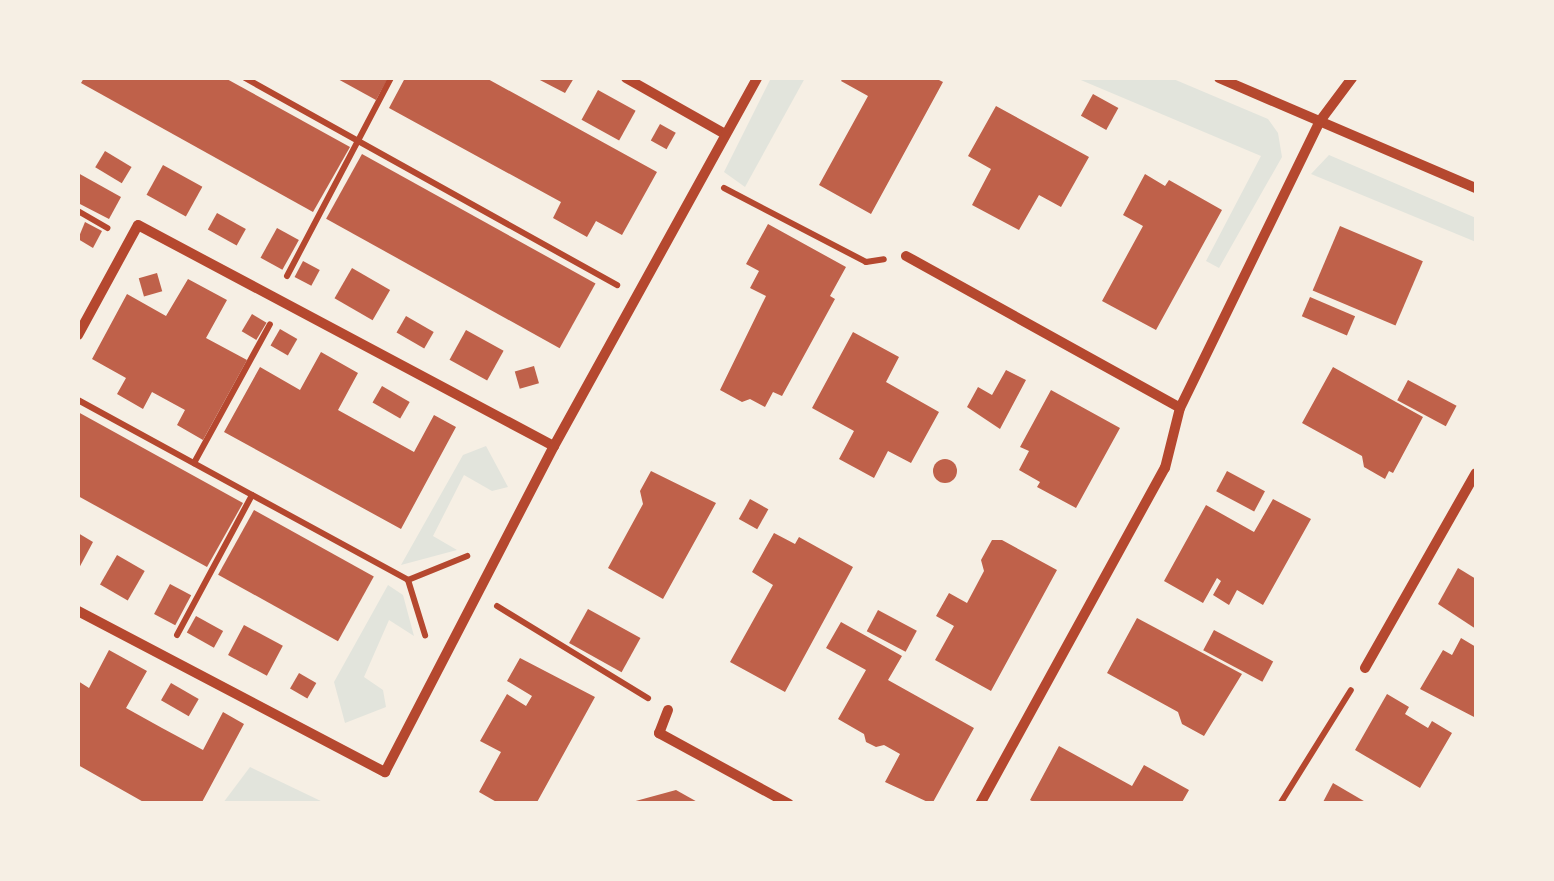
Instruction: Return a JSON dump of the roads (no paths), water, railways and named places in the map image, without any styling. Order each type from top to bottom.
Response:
[{"type":"street","points":[[626,78],[725,134]]},
{"type":"street","points":[[78,611],[385,772],[554,446],[757,78]]},
{"type":"street","points":[[1219,78],[1476,188]]},
{"type":"street","points":[[980,804],[1164,468],[1180,408],[1320,121],[1352,78]]},
{"type":"street","points":[[78,336],[138,225],[554,446]]},
{"type":"street","points":[[906,256],[1180,408]]},
{"type":"street","points":[[1365,668],[1476,472]]},
{"type":"street","points":[[668,710],[659,733],[789,804]]}]
